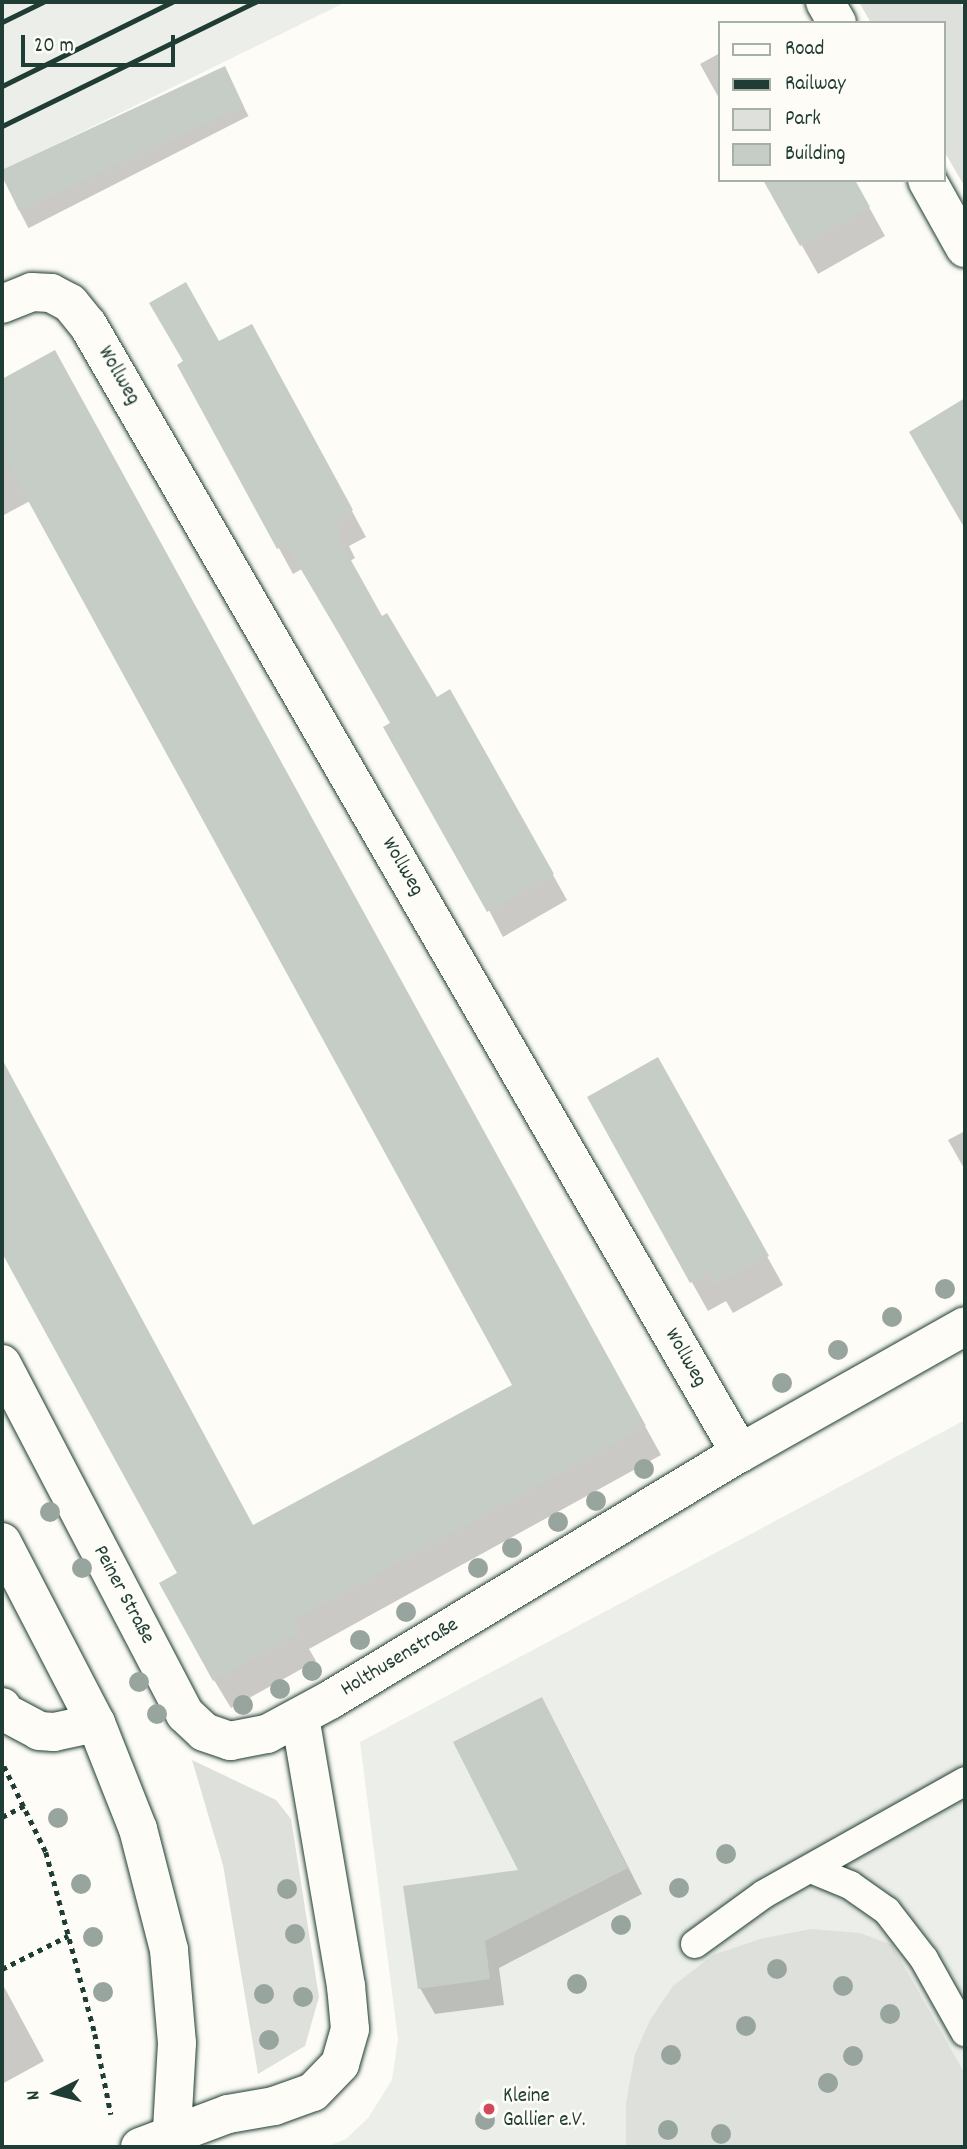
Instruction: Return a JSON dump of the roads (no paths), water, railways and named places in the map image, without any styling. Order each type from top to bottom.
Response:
[{"type":"street","points":[[825,2],[836,21]]},
{"type":"street","points":[[928,182],[965,247]]},
{"type":"street","name":"Wollweg","points":[[2,304],[32,292],[51,293],[70,303],[88,325],[740,1453]]},
{"type":"street","name":"Holthusenstraße","points":[[300,1717],[740,1453],[965,1325]]},
{"type":"street","name":"Peiner Straße","points":[[2,1363],[185,1714],[204,1731],[230,1741],[267,1734],[300,1717]]},
{"type":"street","points":[[2,1542],[96,1723],[138,1829],[169,1950],[177,2043],[161,2143]]},
{"type":"street","points":[[2,1707],[4,1712],[39,1731],[54,1732],[96,1723]]},
{"type":"street","points":[[161,2143],[228,2114],[274,2106],[313,2092],[340,2064],[344,2052],[350,2029],[346,1986],[300,1717]]},
{"type":"lane","points":[[695,1944],[742,1908],[965,1781]]},
{"type":"lane","points":[[811,1869],[850,1885],[887,1911],[924,1959],[965,2032]]},
{"type":"railway","points":[[2,22],[43,2]]},
{"type":"railway","points":[[2,86],[172,2]]},
{"type":"railway","points":[[2,126],[255,2]]},
{"type":"place","name":"Kleine Gallier e.V.","points":[[489,2109]]}]
